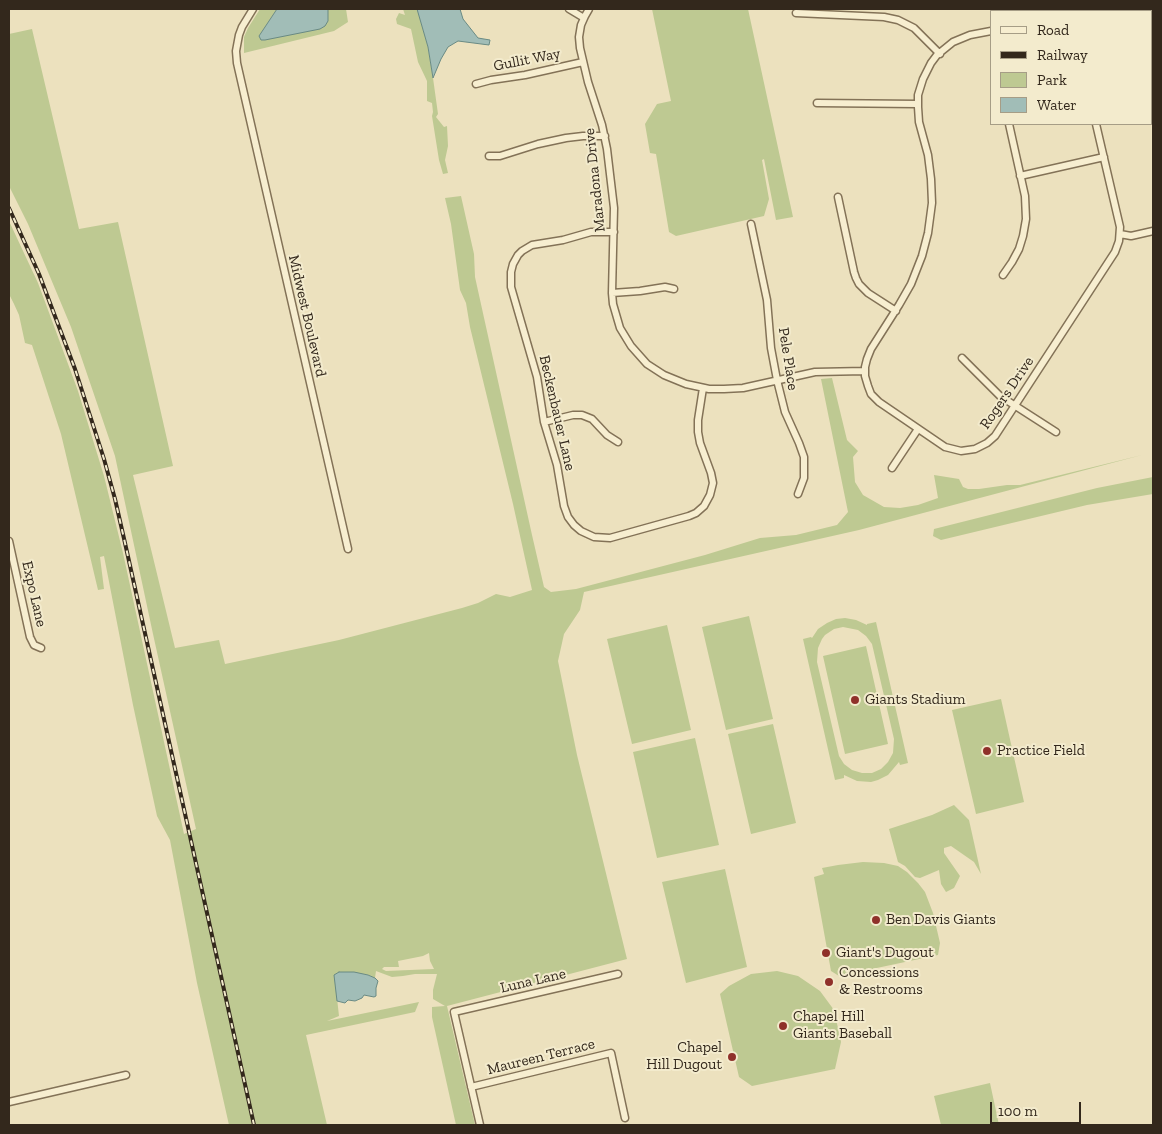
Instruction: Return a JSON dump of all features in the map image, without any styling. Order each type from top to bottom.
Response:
[{"type":"street","name":"Midwest Boulevard","points":[[253,9],[242,27],[237,46],[237,63],[348,549]]},
{"type":"street","points":[[569,9],[584,18]]},
{"type":"street","name":"Maradona Drive","points":[[589,9],[580,28],[579,40],[583,62],[605,136],[613,202],[612,293],[614,308],[626,339],[639,356],[650,366],[668,377],[704,388],[732,389],[815,372],[865,371]]},
{"type":"street","points":[[796,13],[892,18],[914,28],[940,54]]},
{"type":"street","points":[[865,371],[868,354],[896,311],[914,278],[927,238],[932,196],[928,154],[919,122],[918,96],[923,79],[931,63],[948,46],[959,39],[990,31]]},
{"type":"street","name":"Gullit Way","points":[[476,84],[491,80],[525,76],[583,62]]},
{"type":"street","points":[[817,103],[918,104]]},
{"type":"street","points":[[1003,276],[1022,241],[1026,204],[1009,125]]},
{"type":"street","points":[[1096,125],[1120,234],[1131,236],[1153,231]]},
{"type":"street","points":[[488,156],[500,156],[538,144],[566,138],[605,136]]},
{"type":"street","points":[[1020,176],[1104,157]]},
{"type":"street","points":[[838,197],[854,272],[859,284],[868,293],[896,311]]},
{"type":"street","name":"Pele Place","points":[[750,224],[767,300],[771,348],[777,380],[785,412],[800,443],[803,454],[804,478],[798,494]]},
{"type":"street","name":"Beckenbauer Lane","points":[[614,232],[591,232],[562,240],[532,245],[522,251],[516,258],[510,275],[511,285],[538,377],[544,422],[557,465],[563,502],[566,512],[574,525],[591,536],[602,538],[617,537],[689,516],[704,506],[710,495],[713,483],[698,432],[698,420],[704,388]]},
{"type":"street","name":"Rogers Drive","points":[[865,371],[868,386],[881,404],[945,447],[961,451],[975,449],[987,443],[996,436],[1115,252],[1120,234]]},
{"type":"street","points":[[612,293],[665,287],[674,289]]},
{"type":"street","points":[[962,358],[994,391],[1056,432]]},
{"type":"street","points":[[544,422],[573,415],[582,415],[590,418],[607,435],[618,442]]},
{"type":"street","points":[[892,468],[918,429]]},
{"type":"street","name":"Expo Lane","points":[[9,543],[31,639],[34,645],[41,648]]},
{"type":"street","name":"Luna Lane","points":[[471,1087],[454,1012],[618,974]]},
{"type":"street","name":"Maureen Terrace","points":[[471,1087],[611,1053],[625,1118]]},
{"type":"street","points":[[9,1102],[126,1075]]},
{"type":"street","points":[[471,1087],[480,1125]]},
{"type":"green space","points":[[260,9],[277,9],[259,36],[328,21],[328,9],[346,9],[348,22],[334,31],[244,53],[244,37]]},
{"type":"green space","points":[[403,9],[418,9],[428,47],[438,114],[436,117],[444,127],[447,126],[448,146],[445,160],[448,173],[443,174],[439,160],[432,116],[432,103],[427,101],[427,81],[418,62],[411,29],[397,24],[396,19],[399,13],[405,15]]},
{"type":"green space","points":[[652,9],[748,9],[793,217],[776,220],[764,159],[762,160],[769,199],[764,216],[676,236],[669,232],[656,154],[650,153],[645,124],[657,104],[671,101]]},
{"type":"green space","points":[[32,29],[79,229],[118,222],[173,466],[133,475],[175,648],[219,640],[225,664],[339,640],[462,608],[496,594],[510,597],[532,590],[466,303],[460,290],[451,224],[445,198],[461,196],[474,254],[475,277],[532,535],[544,587],[551,592],[576,589],[705,555],[760,538],[796,535],[837,525],[848,512],[821,379],[832,378],[847,440],[858,451],[853,457],[855,482],[863,495],[884,507],[900,508],[918,505],[938,498],[934,475],[959,479],[963,487],[979,489],[1020,485],[1142,455],[859,530],[584,592],[580,610],[564,634],[558,661],[577,755],[627,959],[447,1006],[475,1125],[456,1125],[432,1017],[432,1007],[445,1006],[433,999],[437,974],[392,977],[376,971],[375,978],[361,974],[337,998],[339,1016],[327,1021],[419,1002],[415,1012],[306,1035],[327,1125],[229,1125],[197,983],[170,840],[157,816],[104,556],[100,557],[104,589],[98,590],[61,434],[32,345],[25,343],[19,315],[9,294],[9,221],[38,283],[78,391],[104,476],[123,553],[184,834],[196,829],[115,456],[71,327],[28,224],[9,186],[9,34]],"holes":[[[429,953],[434,969],[386,971],[382,969],[384,967],[399,967],[398,961]]]},
{"type":"green space","points":[[1153,477],[1153,494],[1087,505],[941,540],[933,536],[934,529],[1097,488]]},
{"type":"green space","points":[[749,616],[773,719],[726,730],[702,627]]},
{"type":"green space","points":[[836,619],[856,620],[867,625],[876,622],[908,763],[900,765],[899,762],[888,775],[871,782],[857,781],[844,775],[844,778],[835,780],[803,639],[812,638],[818,629]],"holes":[[[843,627],[858,630],[872,644],[894,739],[893,753],[888,762],[881,769],[872,773],[852,770],[844,764],[839,756],[817,662],[818,648],[825,635],[834,629]]]},
{"type":"green space","points":[[667,625],[691,730],[632,744],[607,639]]},
{"type":"green space","name":"Giants Stadium","points":[[866,646],[888,744],[845,754],[823,656]]},
{"type":"green space","name":"Practice Field","points":[[1001,699],[1024,802],[976,814],[952,710]]},
{"type":"green space","points":[[773,724],[796,823],[751,834],[728,734]]},
{"type":"green space","points":[[695,738],[719,845],[657,858],[633,752]]},
{"type":"green space","points":[[954,805],[969,820],[981,874],[974,862],[951,846],[944,848],[944,853],[960,876],[954,888],[946,892],[941,884],[939,870],[920,878],[915,877],[905,866],[898,862],[889,829],[932,815]]},
{"type":"green space","name":"Ben Davis Giants","points":[[863,862],[898,866],[918,883],[925,892],[933,913],[940,943],[938,955],[839,976],[831,971],[814,877],[824,874],[822,868]]},
{"type":"green space","points":[[725,869],[747,967],[686,983],[662,882]]},
{"type":"green space","name":"Chapel Hill Giants Baseball","points":[[777,971],[798,976],[820,991],[834,1010],[841,1042],[835,1069],[752,1086],[739,1077],[720,994],[729,986],[751,974]]},
{"type":"green space","points":[[990,1083],[999,1125],[941,1125],[934,1096]]},
{"type":"water","points":[[277,9],[328,9],[328,21],[320,29],[261,40],[259,36]]},
{"type":"water","points":[[417,9],[460,9],[463,19],[478,38],[490,40],[489,45],[458,41],[448,47],[433,78],[428,47]]},
{"type":"water","points":[[339,972],[354,972],[375,978],[378,981],[376,996],[364,995],[355,1001],[348,1000],[345,1003],[337,1001],[334,975]]},
{"type":"railway","points":[[9,208],[39,274],[75,369],[115,499],[254,1125]]},
{"type":"place","name":"Giants Stadium","points":[[855,700]]},
{"type":"place","name":"Practice Field","points":[[987,751]]},
{"type":"place","name":"Ben Davis Giants","points":[[876,920]]},
{"type":"place","name":"Giant's Dugout","points":[[826,953]]},
{"type":"place","name":"Concessions & Restrooms","points":[[829,982]]},
{"type":"place","name":"Chapel Hill Giants Baseball","points":[[783,1026]]},
{"type":"place","name":"Chapel Hill Dugout","points":[[732,1057]]}]
